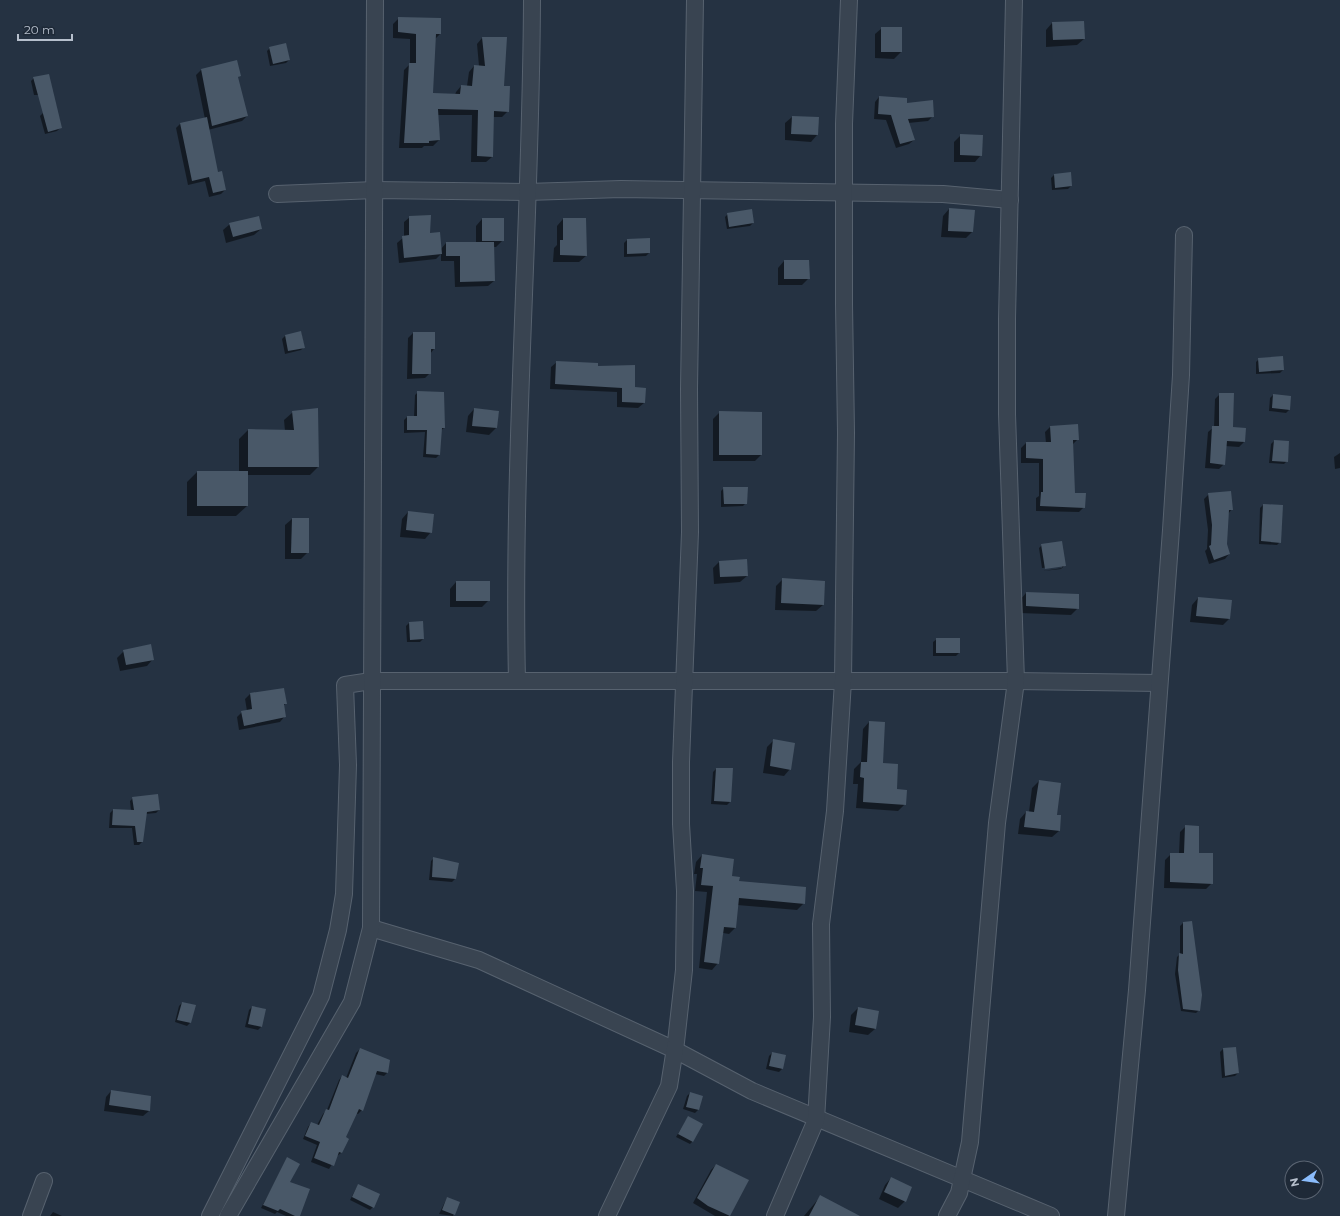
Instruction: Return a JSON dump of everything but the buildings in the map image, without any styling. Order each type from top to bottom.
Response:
[{"type":"street","points":[[228,1216],[352,1002],[371,928],[375,0]]},
{"type":"street","points":[[517,681],[515,594],[521,341],[532,0]]},
{"type":"street","points":[[607,1216],[669,1086],[675,1050],[684,970],[685,891],[681,824],[683,681],[690,532],[689,389],[695,0]]},
{"type":"street","points":[[775,1216],[816,1120],[822,1017],[821,924],[835,811],[843,681],[846,433],[844,192],[849,0]]},
{"type":"street","points":[[947,1216],[959,1192],[970,1142],[997,823],[1016,681],[1007,414],[1007,319],[1014,0]]},
{"type":"street","points":[[277,194],[375,190],[527,192],[621,189],[943,194],[1010,200]]},
{"type":"street","points":[[1116,1216],[1137,990],[1181,375],[1184,235]]},
{"type":"street","points":[[210,1216],[321,996],[338,930],[344,894],[348,765],[345,685],[371,681],[1016,681],[1159,683]]},
{"type":"street","points":[[371,928],[478,960],[675,1050],[752,1091],[816,1120],[1051,1216]]},
{"type":"street","points":[[31,1216],[44,1181]]}]
